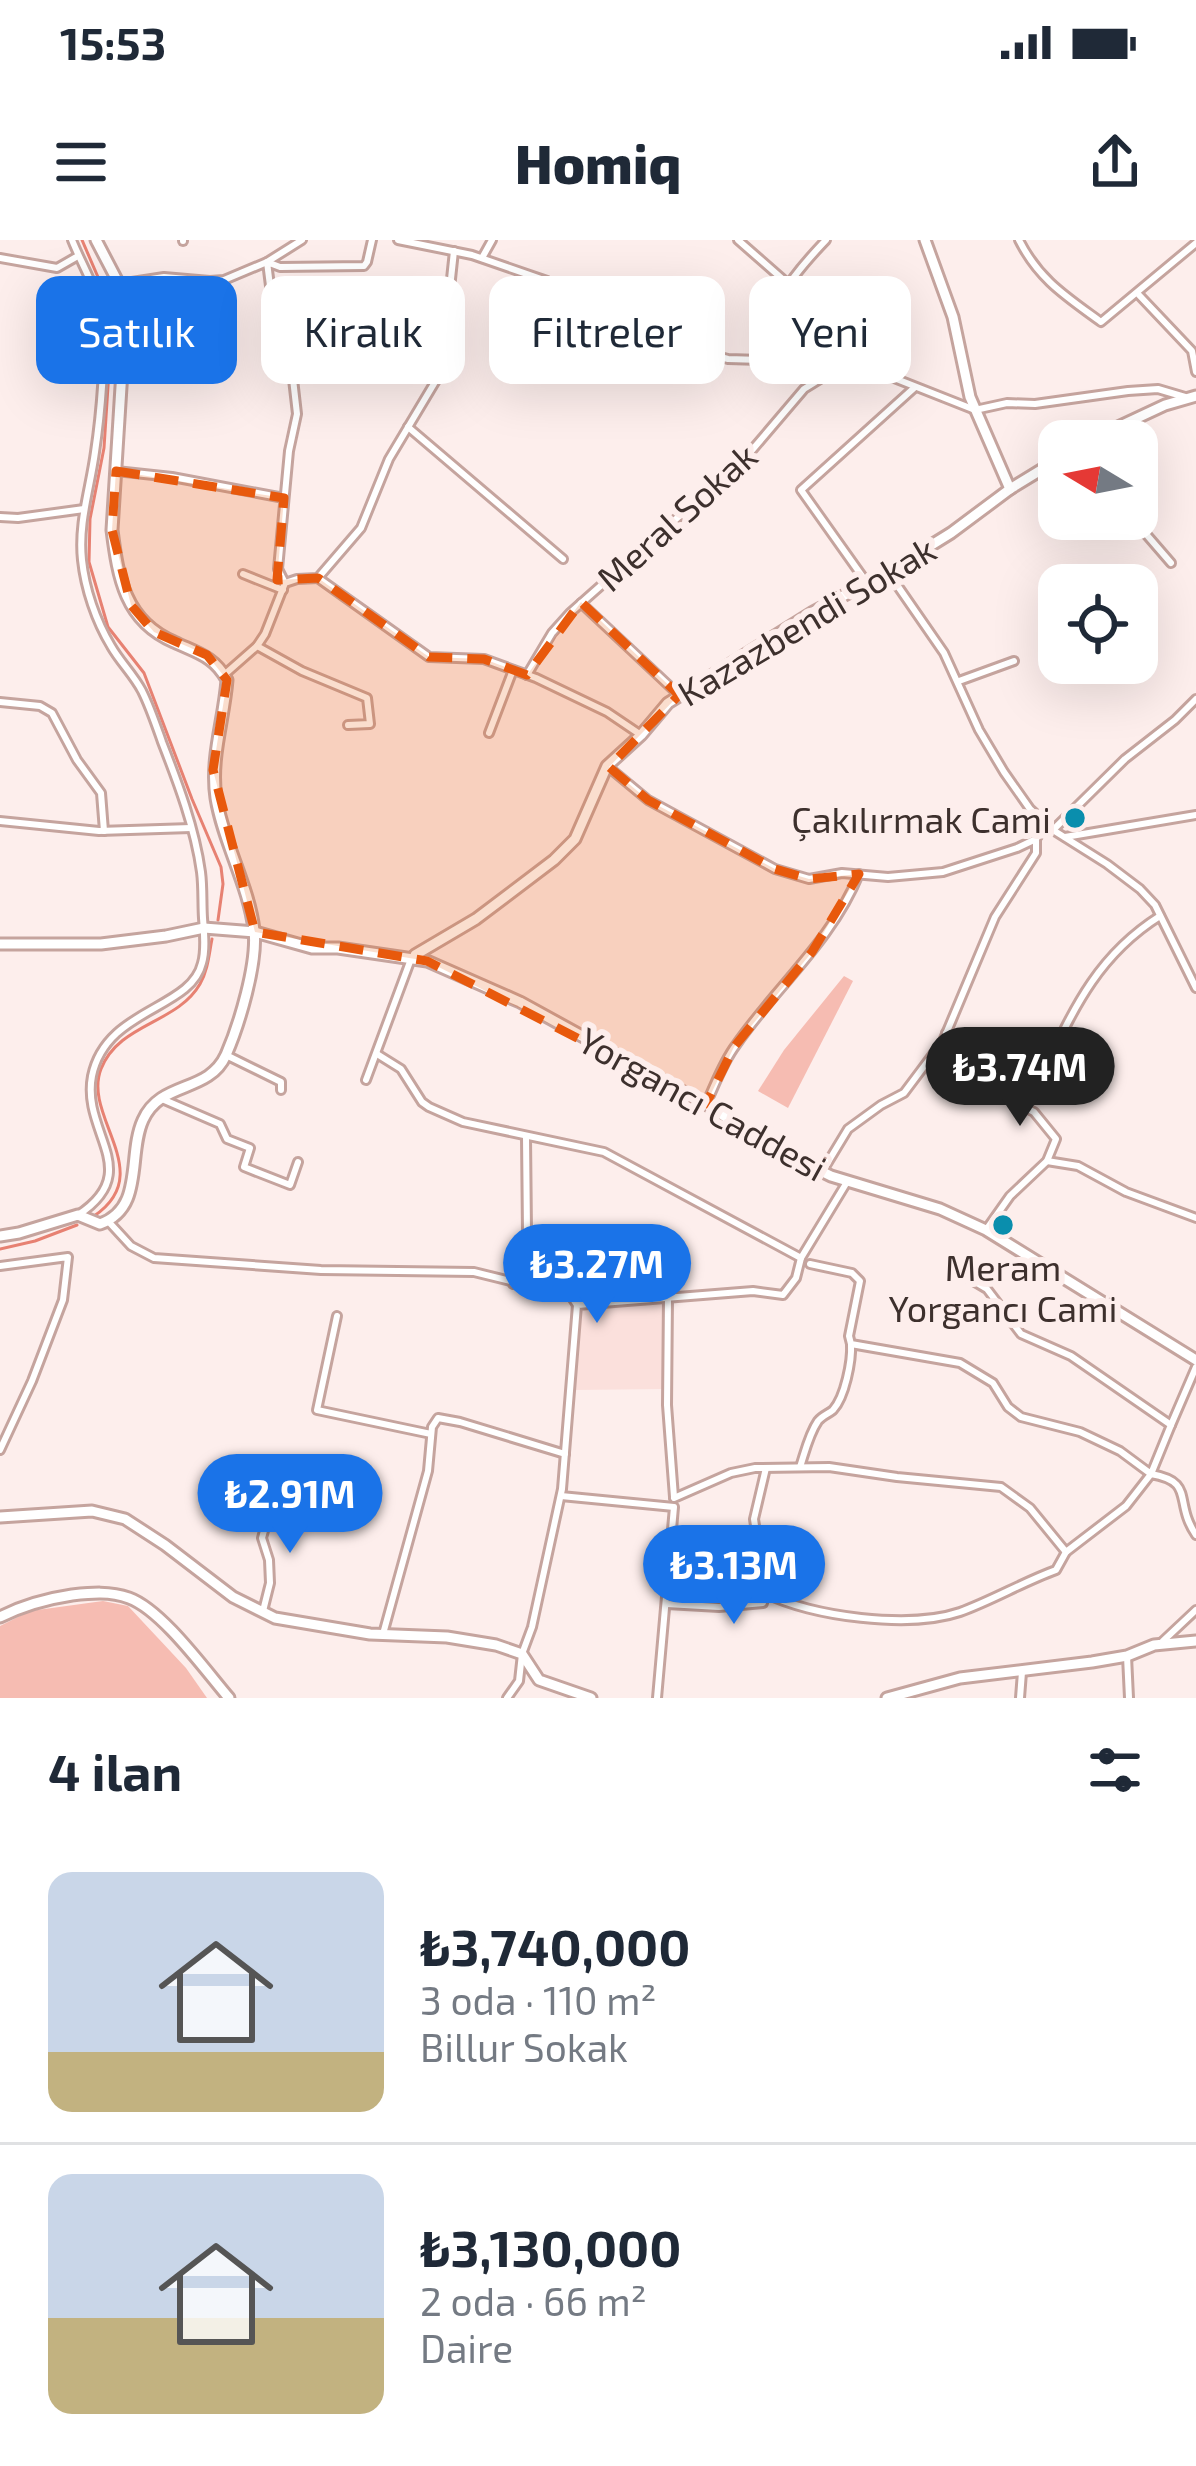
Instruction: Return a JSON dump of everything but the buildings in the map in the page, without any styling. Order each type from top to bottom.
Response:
[{"type":"street","points":[[0,1236],[78,1215],[103,1196],[110,1170],[91,1098],[98,1058],[111,1038],[140,1014],[181,993],[196,979],[203,962],[201,870],[190,828],[143,693],[98,621],[82,566],[103,319],[72,240]]},
{"type":"street","points":[[96,240],[115,276]]},
{"type":"street","points":[[234,276],[302,240]]},
{"type":"street","points":[[267,262],[280,267],[364,266],[372,240]]},
{"type":"street","points":[[398,240],[482,258],[548,281],[574,298],[648,320],[701,352],[749,360]]},
{"type":"street","points":[[482,258],[492,240]]},
{"type":"street","points":[[739,240],[779,276]]},
{"type":"street","points":[[793,276],[826,240]]},
{"type":"street","points":[[925,240],[952,317],[975,410],[1010,489]]},
{"type":"street","points":[[1019,240],[1045,280],[1102,322],[1196,243]]},
{"type":"street","points":[[243,574],[284,586],[318,578],[361,528],[389,459],[441,371],[454,251]]},
{"type":"street","points":[[0,258],[57,268],[78,256]]},
{"type":"street","points":[[224,674],[266,634],[284,586],[278,569],[289,451],[298,414],[293,379],[278,350],[267,262]]},
{"type":"street","points":[[1138,295],[1192,351],[1196,372]]},
{"type":"street","points":[[78,1215],[100,1224],[127,1202],[139,1129],[148,1110],[159,1098],[208,1077],[226,1055],[251,968],[255,932],[217,802],[213,770],[227,680],[207,655],[154,632],[141,621],[122,580],[114,544],[121,384]]},
{"type":"street","name":"Meral Sokak","points":[[527,675],[552,633],[581,602],[747,456],[812,384]]},
{"type":"street","points":[[909,384],[975,410],[1158,389],[1192,397]]},
{"type":"street","points":[[867,583],[801,490],[916,387]]},
{"type":"street","points":[[1130,420],[1192,397]]},
{"type":"street","points":[[408,427],[563,559]]},
{"type":"street","points":[[116,471],[284,498]]},
{"type":"street","name":"Kazazbendi Sokak","points":[[412,957],[476,919],[554,860],[575,839],[607,766],[668,703],[951,533],[1038,472]]},
{"type":"street","points":[[0,517],[84,509]]},
{"type":"street","points":[[1151,540],[1171,563]]},
{"type":"street","points":[[888,572],[944,653],[980,730],[1030,809],[1155,905],[1196,988]]},
{"type":"street","points":[[318,578],[429,657],[484,659],[607,712],[640,735]]},
{"type":"street","points":[[581,602],[679,695]]},
{"type":"street","points":[[257,646],[367,698],[370,724],[348,725]]},
{"type":"street","points":[[959,681],[1014,661]]},
{"type":"street","points":[[489,733],[513,670]]},
{"type":"street","points":[[0,702],[40,706],[52,713],[101,794],[104,831]]},
{"type":"street","points":[[607,766],[648,800],[776,869],[809,879],[842,873],[888,877],[943,872],[1036,839],[1192,702],[1196,715]]},
{"type":"street","points":[[1065,837],[1196,815]]},
{"type":"street","points":[[0,821],[104,831],[190,828]]},
{"type":"street","points":[[822,1172],[848,1129],[904,1093],[943,1041],[995,917],[1036,853],[1036,839]]},
{"type":"street","points":[[706,1105],[734,1047],[812,952],[851,895],[859,874]]},
{"type":"street","points":[[1026,1108],[1090,981],[1123,943],[1160,916]]},
{"type":"street","name":"Yorgancı Caddesi","points":[[0,944],[101,944],[204,928],[255,932],[312,948],[412,957],[520,1002],[822,1172],[940,1209],[986,1231],[1196,1364]]},
{"type":"street","points":[[366,1080],[412,957]]},
{"type":"street","points":[[946,1033],[1000,1088],[1034,1112],[1056,1139],[1047,1161],[1010,1196],[986,1231]]},
{"type":"street","points":[[377,1054],[401,1069],[429,1107],[463,1122],[604,1152],[801,1258]]},
{"type":"street","points":[[226,1055],[267,1073],[281,1082],[281,1090]]},
{"type":"street","points":[[159,1098],[220,1124],[227,1139],[250,1148],[244,1167],[290,1184],[298,1162]]},
{"type":"street","points":[[513,1284],[527,1232],[526,1137]]},
{"type":"street","points":[[1047,1161],[1078,1166],[1126,1192],[1196,1218]]},
{"type":"street","points":[[578,1305],[753,1291],[783,1295],[847,1182]]},
{"type":"street","points":[[108,1221],[131,1246],[154,1258],[321,1270],[474,1272],[571,1296],[578,1305],[560,1496],[519,1681],[507,1698]]},
{"type":"street","points":[[0,1266],[68,1258],[63,1300],[0,1450]]},
{"type":"street","points":[[800,1467],[820,1416],[832,1412],[849,1370],[849,1336],[860,1280],[830,1266],[810,1264]]},
{"type":"street","points":[[970,1279],[987,1289],[1022,1334],[1070,1356],[1171,1426]]},
{"type":"street","points":[[657,1698],[674,1503],[667,1405],[668,1298]]},
{"type":"street","points":[[337,1316],[317,1410],[431,1434]]},
{"type":"street","points":[[851,1344],[960,1363],[993,1384],[1021,1417],[1080,1432],[1120,1451],[1151,1474],[1181,1481],[1186,1521],[1196,1535]]},
{"type":"street","points":[[764,1593],[787,1604],[887,1620],[955,1614],[1056,1570],[1066,1552],[1126,1506],[1151,1474],[1196,1364]]},
{"type":"street","points":[[382,1634],[428,1471],[431,1434],[438,1418],[565,1454]]},
{"type":"street","points":[[560,1496],[674,1503],[731,1473],[829,1467],[1001,1487],[1030,1508],[1066,1552]]},
{"type":"street","points":[[667,1604],[763,1603],[754,1520],[766,1468]]},
{"type":"street","points":[[262,1611],[270,1583],[262,1538],[274,1492]]},
{"type":"street","points":[[0,1517],[92,1511],[125,1520],[233,1597],[275,1618],[496,1645],[522,1654],[539,1680],[591,1698]]},
{"type":"street","points":[[0,1619],[54,1600],[113,1595],[130,1600],[146,1610],[226,1698]]},
{"type":"street","points":[[886,1698],[960,1678],[1127,1656],[1164,1640],[1196,1610]]},
{"type":"street","points":[[1154,1645],[1196,1641]]},
{"type":"street","points":[[1127,1656],[1129,1698]]},
{"type":"street","points":[[1020,1698],[1022,1670]]},
{"type":"highlighted area","points":[[116,471],[284,498],[277,580],[318,578],[429,657],[484,659],[527,675],[581,602],[679,695],[609,767],[648,800],[775,869],[809,879],[859,874],[812,952],[734,1047],[706,1104],[427,961],[255,932],[213,770],[227,680],[207,655],[154,632],[131,605],[112,530]]},
{"type":"shaded area","points":[[844,976],[853,981],[788,1108],[758,1091],[784,1050]]},
{"type":"shaded area","points":[[662,1302],[662,1389],[575,1390],[579,1309]]},
{"type":"shaded area","points":[[103,1601],[128,1606],[186,1668],[207,1698],[0,1698],[0,1626],[30,1611]]},
{"type":"waterway","points":[[82,240],[107,298],[111,340],[104,448],[90,519],[89,562],[108,627],[144,673],[221,867],[218,920]]},
{"type":"waterway","points":[[94,1216],[112,1199],[119,1182],[119,1163],[101,1106],[101,1069],[121,1042],[190,997],[205,973],[212,939]]},
{"type":"waterway","points":[[0,1249],[77,1225]]},
{"type":"place","name":"Çakılırmak Cami","points":[[1075,818]]},
{"type":"place","name":"Meram Yorgancı Cami","points":[[1003,1225]]}]
